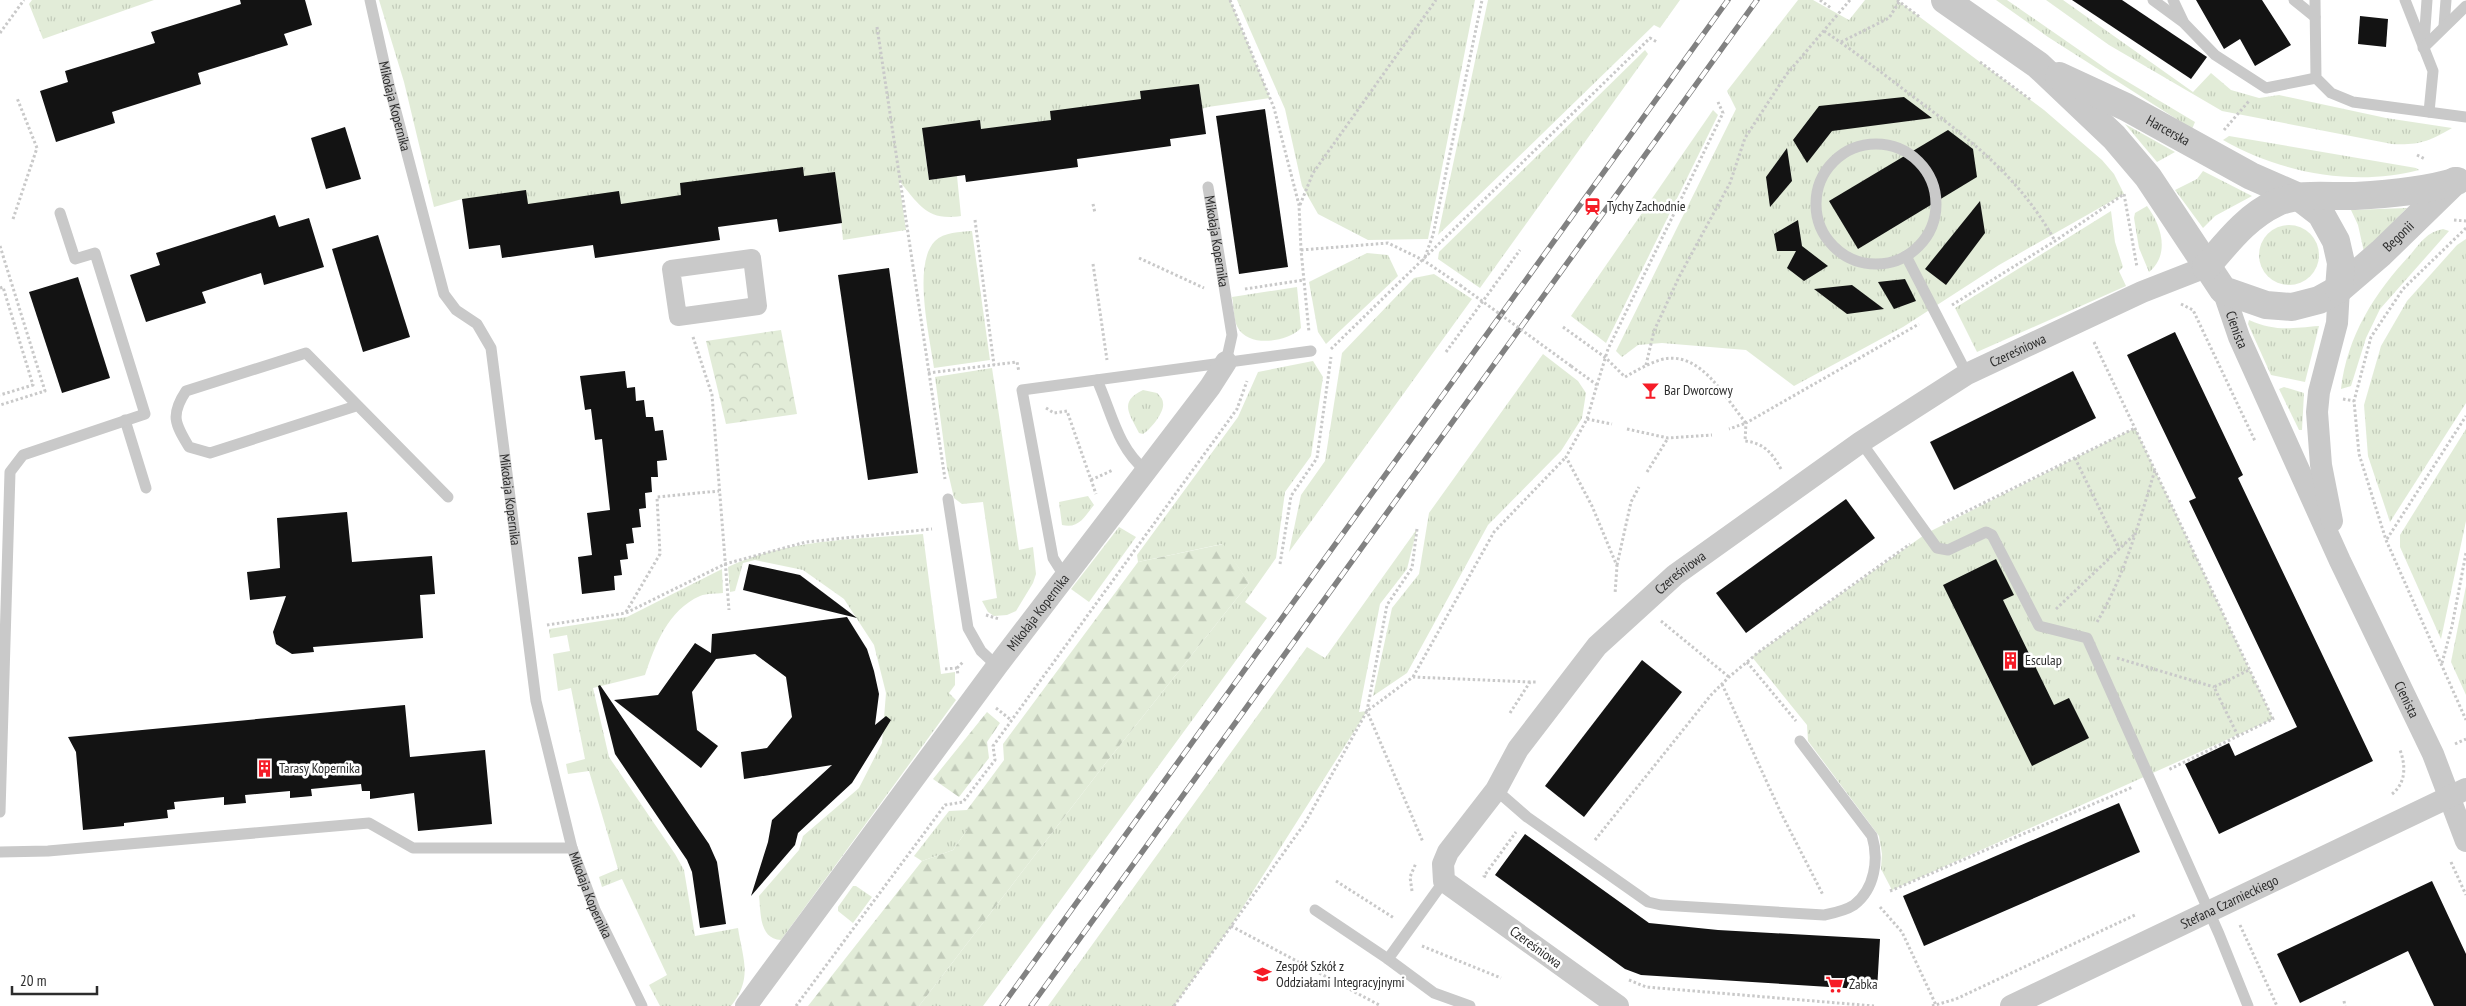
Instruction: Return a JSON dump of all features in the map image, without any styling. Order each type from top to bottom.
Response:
[{"type":"street","name":"Harcerska","points":[[1945,0],[2038,65],[2114,138],[2148,177],[2206,267]]},
{"type":"street","name":"Harcerska","points":[[2038,65],[2126,107],[2251,176],[2299,197]]},
{"type":"street","name":"Begonii","points":[[2299,197],[2357,196],[2395,192],[2460,179]]},
{"type":"street","name":"Begonii","points":[[2339,289],[2460,179]]},
{"type":"street","points":[[2299,197],[2321,214],[2336,241],[2341,263],[2339,289],[2319,300],[2292,307],[2266,305],[2223,290],[2206,267],[2243,225],[2277,203],[2299,197]]},
{"type":"street","points":[[752,258],[758,306],[686,315],[678,317],[671,270],[752,258]]},
{"type":"street","name":"Czereśniowa","points":[[1618,1006],[1444,881],[1442,864],[1448,852],[1496,790],[1518,749],[1597,646],[1675,575],[1861,442],[1968,374],[2142,292],[2206,267]]},
{"type":"street","name":"Cienista","points":[[2339,289],[2337,323],[2319,392],[2317,412],[2321,465],[2340,561]]},
{"type":"street","name":"Cienista","points":[[2223,290],[2239,337],[2340,561],[2433,754],[2458,793],[2466,841]]},
{"type":"street","name":"Mikołaja Kopernika","points":[[746,1006],[997,666],[1210,387],[1226,362]]},
{"type":"street","name":"Stefana Czarnieckiego","points":[[2011,1006],[2458,793]]},
{"type":"lane","name":"Mikołaja Kopernika","points":[[370,0],[389,86],[444,294],[456,310],[477,324],[491,348],[536,701],[572,848],[596,910],[642,1006]]},
{"type":"lane","points":[[2153,0],[2183,22],[2215,55],[2266,88],[2316,78]]},
{"type":"lane","points":[[2172,0],[2183,22]]},
{"type":"lane","points":[[2294,0],[2315,17]]},
{"type":"lane","points":[[2315,0],[2316,78],[2331,93],[2353,102],[2466,116]]},
{"type":"lane","points":[[2405,0],[2433,71],[2429,112]]},
{"type":"lane","points":[[2423,48],[2427,0]]},
{"type":"lane","points":[[2444,26],[2446,0]]},
{"type":"lane","points":[[2423,48],[2465,4]]},
{"type":"lane","points":[[1873,143],[1888,145],[1903,150],[1926,170],[1933,183],[1936,213],[1931,229],[1922,243],[1906,256],[1896,261],[1880,264],[1864,263],[1849,258],[1835,249],[1825,237],[1818,222],[1817,191],[1822,176],[1832,163],[1844,153],[1858,146],[1873,143]]},
{"type":"lane","name":"Mikołaja Kopernika","points":[[1208,187],[1232,335],[1226,362]]},
{"type":"lane","points":[[0,812],[3,626],[10,472],[23,455],[144,414],[95,253],[75,258],[60,213]]},
{"type":"lane","points":[[1906,256],[1968,374]]},
{"type":"lane","points":[[1066,577],[1053,558],[1022,390],[1255,357],[1311,351]]},
{"type":"lane","points":[[356,406],[210,453],[189,447],[177,427],[176,406],[186,391],[306,354],[448,497]]},
{"type":"lane","points":[[1098,380],[1123,446],[1131,459],[1146,470]]},
{"type":"lane","points":[[125,420],[146,488]]},
{"type":"lane","points":[[1861,442],[1938,548],[1948,550],[1986,532],[1992,535],[2039,626],[2087,638],[2151,778],[2248,1006]]},
{"type":"lane","points":[[948,499],[968,628],[981,651],[997,666]]},
{"type":"lane","points":[[1496,790],[1527,817],[1632,893],[1648,902],[1661,905],[1824,915],[1854,905],[1868,896],[1876,851],[1872,836],[1800,741]]},
{"type":"lane","points":[[0,852],[48,851],[369,823],[413,848],[572,848]]},
{"type":"lane","points":[[1388,959],[1444,881]]},
{"type":"lane","points":[[1315,910],[1388,959],[1434,993],[1470,1006]]},
{"type":"path","points":[[0,33],[24,0]]},
{"type":"path","points":[[1230,0],[1274,108],[1300,206],[1301,250],[1311,351],[1331,348],[1424,260],[1650,38],[1657,42]]},
{"type":"path","points":[[1300,206],[1313,173],[1436,0]]},
{"type":"path","points":[[1424,260],[1433,235],[1482,0]]},
{"type":"path","points":[[1820,0],[1831,8]]},
{"type":"path","points":[[1646,365],[1654,331],[1679,277],[1730,183],[1745,138],[1786,74],[1850,0]]},
{"type":"path","points":[[1841,42],[1889,18],[1898,1],[1922,19]]},
{"type":"path","points":[[877,27],[948,499]]},
{"type":"path","points":[[1824,31],[1972,142],[2019,187],[2041,215],[2055,241]]},
{"type":"path","points":[[1975,58],[2036,104]]},
{"type":"path","points":[[2227,125],[2262,85]]},
{"type":"path","points":[[13,219],[37,148],[17,98]]},
{"type":"path","points":[[1367,711],[1413,677],[1494,532],[1566,457],[1587,419],[1606,358],[1723,112],[1718,102]]},
{"type":"path","points":[[2120,187],[2124,194],[2142,292]]},
{"type":"path","points":[[1729,429],[1746,422],[1937,314],[2055,241],[2124,194]]},
{"type":"path","points":[[1093,204],[1095,213]]},
{"type":"path","points":[[975,220],[994,364]]},
{"type":"path","points":[[2466,228],[2404,289],[2371,338],[2354,401],[2359,454],[2386,540],[2466,720]]},
{"type":"path","points":[[1301,250],[1388,243],[1424,260],[1442,272],[1597,385]]},
{"type":"path","points":[[0,246],[45,391],[0,405]]},
{"type":"path","points":[[1446,352],[1520,250]]},
{"type":"path","points":[[1139,258],[1227,295],[1304,280]]},
{"type":"path","points":[[1093,264],[1110,378]]},
{"type":"path","points":[[0,288],[3,287],[33,385],[0,395]]},
{"type":"path","points":[[686,315],[712,396],[729,610]]},
{"type":"path","points":[[1563,327],[1606,358],[1625,377],[1646,365],[1662,359],[1684,360],[1700,368],[1709,376],[1746,422],[1745,441],[1757,442],[1772,454],[1781,470]]},
{"type":"path","points":[[1936,1005],[1902,932],[1868,896],[2151,778],[2273,719],[2093,339]]},
{"type":"path","points":[[1280,564],[1291,496],[1317,458],[1330,371],[1331,348]]},
{"type":"path","points":[[796,1006],[945,804],[963,802],[995,760],[993,746],[1208,446],[1237,409],[1255,357]]},
{"type":"path","points":[[928,373],[1017,362],[1022,390]]},
{"type":"path","points":[[2386,540],[2466,416]]},
{"type":"path","points":[[1587,419],[1612,424]]},
{"type":"path","points":[[1627,428],[1668,438],[1712,435]]},
{"type":"path","points":[[1582,856],[1722,684],[1747,662],[1942,523],[2135,428]]},
{"type":"path","points":[[1647,472],[1668,438]]},
{"type":"path","points":[[1566,457],[1592,506],[1617,566]]},
{"type":"path","points":[[2074,458],[2119,549]]},
{"type":"path","points":[[2087,638],[2112,596],[2135,534],[2155,469]]},
{"type":"path","points":[[1615,602],[1617,566],[1632,502],[1639,487]]},
{"type":"path","points":[[626,613],[660,554],[657,496],[719,491]]},
{"type":"path","points":[[527,628],[626,613],[725,564],[806,542],[952,527]]},
{"type":"path","points":[[1174,1006],[1306,822],[1367,711],[1387,605],[1412,568],[1417,529]]},
{"type":"path","points":[[2039,626],[2135,534]]},
{"type":"path","points":[[2441,664],[2452,626],[2466,553]]},
{"type":"path","points":[[1660,620],[1728,677]]},
{"type":"path","points":[[2093,650],[2214,687],[2249,670]]},
{"type":"path","points":[[1747,662],[1800,727],[1800,741]]},
{"type":"path","points":[[1413,677],[1530,682]]},
{"type":"path","points":[[1722,684],[1781,813],[1832,913]]},
{"type":"path","points":[[2214,687],[2238,736]]},
{"type":"path","points":[[1367,711],[1427,850]]},
{"type":"path","points":[[1492,882],[1484,876],[1527,817]]},
{"type":"path","points":[[2447,854],[2466,895]]},
{"type":"path","points":[[2239,924],[2277,1006]]},
{"type":"path","points":[[1231,926],[1381,1006]]},
{"type":"path","points":[[1424,939],[1420,945],[1501,978]]},
{"type":"path","points":[[1625,978],[1646,987],[1874,1006]]},
{"type":"path","points":[[2344,1001],[2345,1006]]},
{"type":"green space","points":[[32,0],[154,0],[43,39],[29,4]]},
{"type":"green space","points":[[379,0],[1230,0],[1270,98],[1208,107],[1144,126],[925,152],[929,180],[957,176],[961,216],[939,216],[932,213],[919,204],[899,181],[906,230],[843,240],[838,192],[572,226],[462,199],[434,207],[404,82]]},
{"type":"green space","points":[[1237,0],[1475,0],[1428,239],[1368,240],[1318,214],[1302,186],[1285,109]]},
{"type":"green space","points":[[1488,0],[1680,0],[1660,28],[1654,25],[1438,235]]},
{"type":"green space","points":[[1798,0],[1813,0],[1849,20],[1865,0],[1897,0],[2044,110],[2102,160],[2114,174],[2124,194],[1999,265],[1903,327],[1794,386],[1746,350],[1662,343],[1638,345],[1622,357],[1616,351],[1736,109],[1727,91]]},
{"type":"green space","points":[[1996,0],[2007,0],[2108,70],[2195,122],[2192,129],[2048,37]]},
{"type":"green space","points":[[2046,0],[2063,0],[2193,92],[2211,73],[2231,90],[2259,98],[2279,95],[2386,118],[2452,128],[2424,142],[2392,144],[2222,111],[2109,45]]},
{"type":"green space","points":[[1645,50],[1648,54],[1480,288],[1438,259],[1439,252]]},
{"type":"green space","points":[[1713,110],[1718,115],[1606,343],[1571,316]]},
{"type":"green space","points":[[2125,124],[2175,152],[2157,162]]},
{"type":"green space","points":[[2229,136],[2419,170],[2369,177],[2318,174],[2269,161],[2245,151],[2223,140]]},
{"type":"green space","points":[[2203,171],[2252,196],[2215,216],[2203,228],[2175,190],[2197,179]]},
{"type":"green space","points":[[2147,206],[2157,222],[2162,240],[2160,257],[2156,265],[2149,272],[2139,248],[2134,218],[2135,213]]},
{"type":"green space","points":[[2407,208],[2364,252],[2358,225],[2351,210]]},
{"type":"green space","points":[[2111,211],[2115,242],[2123,267],[2119,271],[2126,286],[1977,352],[1955,308]]},
{"type":"green space","points":[[2289,225],[2306,230],[2314,238],[2319,255],[2314,272],[2306,280],[2289,285],[2272,280],[2264,272],[2259,255],[2264,238],[2272,230]]},
{"type":"green space","points":[[2443,229],[2449,231],[2380,309],[2366,338],[2351,386],[2341,389],[2349,351],[2356,333],[2375,299],[2421,242],[2433,232]]},
{"type":"green space","points":[[972,231],[990,360],[934,368],[924,302],[925,266],[928,252],[935,241],[943,236]]},
{"type":"green space","points":[[2466,239],[2466,403],[2390,522],[2368,456],[2364,405],[2381,346],[2407,301],[2457,245]]},
{"type":"green space","points":[[1367,253],[1388,255],[1398,276],[1326,344],[1318,332],[1309,282]]},
{"type":"green space","points":[[1434,274],[1472,299],[1289,552],[1301,495],[1325,461],[1342,353],[1414,278]]},
{"type":"green space","points":[[1297,287],[1301,328],[1295,333],[1269,341],[1259,340],[1243,334],[1236,325],[1232,297]]},
{"type":"green space","points":[[2249,320],[2276,328],[2319,326],[2305,382],[2271,375],[2248,324]]},
{"type":"green space","points":[[781,330],[797,414],[726,424],[706,341]]},
{"type":"green space","points":[[1543,354],[1578,381],[1586,393],[1582,418],[1561,451],[1488,525],[1407,673],[1373,696],[1392,608],[1419,574],[1429,513]]},
{"type":"green space","points":[[1313,361],[1323,377],[1311,456],[1285,492],[1276,558],[1245,602],[1267,618],[983,1006],[919,1006],[1105,764],[1249,583],[1222,544],[1138,562],[1137,555],[1238,417],[1258,372]]},
{"type":"green space","points":[[992,368],[1019,550],[1033,547],[1036,574],[1033,583],[1016,611],[1007,615],[994,616],[988,612],[982,601],[997,598],[983,502],[962,504],[954,498],[947,468],[935,377]]},
{"type":"green space","points":[[2284,387],[2304,393],[2302,430],[2299,430],[2279,389]]},
{"type":"green space","points":[[1143,390],[1157,393],[1162,400],[1163,407],[1156,420],[1143,434],[1139,433],[1128,409],[1128,404],[1135,395]]},
{"type":"green space","points":[[2135,428],[2273,719],[1892,890],[1881,869],[1882,854],[1879,836],[1808,741],[1807,725],[1752,657],[1927,533]]},
{"type":"green space","points":[[2466,429],[2466,521],[2441,639],[2400,547],[2400,535]]},
{"type":"green space","points":[[1088,496],[1094,505],[1084,518],[1077,524],[1062,525],[1059,502]]},
{"type":"green space","points":[[1119,527],[1136,537],[1089,602],[1071,589]]},
{"type":"green space","points":[[1417,529],[1407,569],[1380,604],[1359,712],[1367,711],[1231,926],[1174,1006],[1048,1006],[1307,647],[1325,658]]},
{"type":"green space","points":[[923,534],[941,674],[955,672],[955,685],[949,693],[956,700],[781,940],[774,939],[762,924],[759,896],[799,850],[803,836],[859,788],[882,743],[886,693],[874,645],[844,599],[803,570],[755,560],[743,563],[735,591],[730,592],[728,567],[774,551],[798,546],[848,539]]},
{"type":"green space","points":[[1223,544],[1249,583],[1105,764],[919,1006],[808,1006],[922,861],[953,850],[967,830],[967,810],[1004,760],[1003,744],[1138,562]]},
{"type":"green space","points":[[722,569],[723,593],[700,596],[679,610],[671,619],[658,641],[645,675],[593,688],[609,757],[684,870],[695,936],[738,928],[745,969],[742,986],[731,1006],[660,1006],[649,985],[667,975],[622,879],[602,887],[599,877],[618,869],[589,771],[568,774],[566,764],[585,759],[571,688],[558,691],[553,654],[570,651],[567,635],[550,638],[549,629],[627,617]]},
{"type":"green space","points":[[2466,586],[2466,695],[2451,662]]},
{"type":"green space","points":[[987,712],[1000,723],[987,742],[989,758],[959,797],[933,779]]},
{"type":"green space","points":[[967,810],[967,830],[953,850],[922,861],[914,856],[949,811]]},
{"type":"green space","points":[[853,886],[856,886],[872,897],[853,923],[838,911],[838,907]]},
{"type":"building","points":[[240,0],[305,0],[312,25],[284,34],[288,45],[198,73],[201,84],[112,112],[115,123],[56,142],[40,91],[68,82],[65,71],[155,43],[151,32],[241,4]]},
{"type":"building","points":[[2072,0],[2122,0],[2207,57],[2191,79]]},
{"type":"building","points":[[2196,0],[2262,0],[2291,45],[2255,66],[2240,39],[2224,49]]},
{"type":"building","points":[[2360,16],[2388,19],[2386,47],[2358,44]]},
{"type":"building","points":[[1199,84],[1206,134],[1170,139],[1171,146],[1077,159],[1078,167],[966,182],[965,175],[929,180],[922,128],[980,120],[981,129],[1051,120],[1050,111],[1141,99],[1140,91]]},
{"type":"building","points":[[1904,97],[1932,118],[1832,131],[1807,163],[1793,140],[1819,106]]},
{"type":"building","points":[[1265,109],[1288,267],[1239,274],[1216,116]]},
{"type":"building","points":[[345,127],[361,179],[326,189],[311,138]]},
{"type":"building","points":[[1948,130],[1973,149],[1977,177],[1858,249],[1829,201]]},
{"type":"building","points":[[1787,148],[1792,181],[1770,207],[1766,177]]},
{"type":"building","points":[[803,167],[804,176],[835,172],[842,223],[779,232],[777,219],[718,227],[720,240],[595,258],[593,245],[502,258],[500,245],[469,249],[462,199],[526,190],[528,204],[619,191],[621,204],[681,195],[680,183]]},
{"type":"building","points":[[1980,201],[1985,233],[1946,285],[1925,269]]},
{"type":"building","points":[[275,215],[279,227],[309,218],[324,267],[264,285],[261,273],[202,292],[206,303],[146,322],[130,275],[160,265],[156,253]]},
{"type":"building","points":[[1798,220],[1802,246],[1828,266],[1804,281],[1787,268],[1796,251],[1777,251],[1774,234]]},
{"type":"building","points":[[378,235],[410,337],[363,352],[332,249]]},
{"type":"building","points":[[889,268],[918,473],[868,480],[838,275]]},
{"type":"building","points":[[78,277],[110,378],[62,393],[29,292]]},
{"type":"building","points":[[1905,279],[1916,301],[1894,309],[1878,282]]},
{"type":"building","points":[[1852,285],[1884,309],[1847,314],[1814,289]]},
{"type":"building","points":[[2175,332],[2243,475],[2238,478],[2373,761],[2219,834],[2185,764],[2229,743],[2235,756],[2297,727],[2189,501],[2196,498],[2127,355]]},
{"type":"building","points":[[625,371],[627,388],[635,387],[636,401],[644,400],[646,417],[653,417],[655,431],[663,430],[667,460],[657,461],[658,477],[651,477],[652,492],[645,493],[646,508],[639,509],[641,527],[632,528],[634,543],[626,544],[628,559],[620,560],[622,575],[614,576],[615,590],[582,594],[578,557],[592,555],[587,513],[610,510],[602,439],[595,440],[591,409],[585,410],[580,376]]},
{"type":"building","points":[[2073,371],[2096,418],[1954,490],[1930,442]]},
{"type":"building","points":[[1846,499],[1875,538],[1746,633],[1716,593]]},
{"type":"building","points":[[347,512],[352,562],[432,556],[435,594],[420,595],[423,638],[313,647],[314,652],[292,654],[276,644],[273,632],[286,596],[250,600],[247,572],[280,568],[277,518]]},
{"type":"building","name":"Esculap","points":[[1996,559],[2014,595],[2003,600],[2054,705],[2069,698],[2089,738],[2032,766],[1943,585]]},
{"type":"building","points":[[749,564],[800,575],[857,618],[743,590]]},
{"type":"building","points":[[847,617],[867,649],[874,671],[879,694],[875,725],[886,716],[891,720],[852,783],[798,833],[795,845],[751,896],[768,842],[772,820],[832,765],[744,779],[741,752],[767,748],[792,717],[786,677],[755,654],[716,659],[692,692],[697,730],[718,746],[701,768],[614,700],[658,695],[695,643],[711,653],[712,634]]},
{"type":"building","points":[[1642,660],[1682,692],[1584,817],[1545,786]]},
{"type":"building","points":[[600,685],[709,844],[717,862],[726,924],[700,928],[692,872],[687,860],[615,754],[598,686]]},
{"type":"building","name":"Tarasy Kopernika","points":[[405,705],[410,757],[485,750],[492,824],[418,831],[414,793],[370,799],[370,791],[362,791],[361,784],[311,789],[312,796],[290,798],[290,791],[245,795],[246,803],[224,805],[224,797],[174,802],[175,809],[167,810],[168,818],[124,823],[124,826],[83,830],[76,752],[68,737]]},
{"type":"building","points":[[2119,803],[2140,852],[1924,946],[1903,896]]},
{"type":"building","points":[[1525,834],[1649,923],[1718,930],[1880,939],[1877,990],[1641,975],[1625,969],[1495,875]]},
{"type":"building","points":[[2432,881],[2466,954],[2466,1006],[2434,1006],[2408,951],[2300,1003],[2277,954]]},
{"type":"railway","points":[[1002,1006],[1728,0]]},
{"type":"railway","points":[[1031,1006],[1757,0]]},
{"type":"place","name":"Tychy Zachodnie","points":[[1593,206]]},
{"type":"place","name":"Bar Dworcowy","points":[[1650,390]]},
{"type":"place","name":"Esculap","points":[[2011,660]]},
{"type":"place","name":"Tarasy Kopernika","points":[[265,768]]},
{"type":"place","name":"Zespół Szkół z Oddziałami Integracyjnymi","points":[[1262,974]]},
{"type":"place","name":"Żabka","points":[[1835,984]]}]
